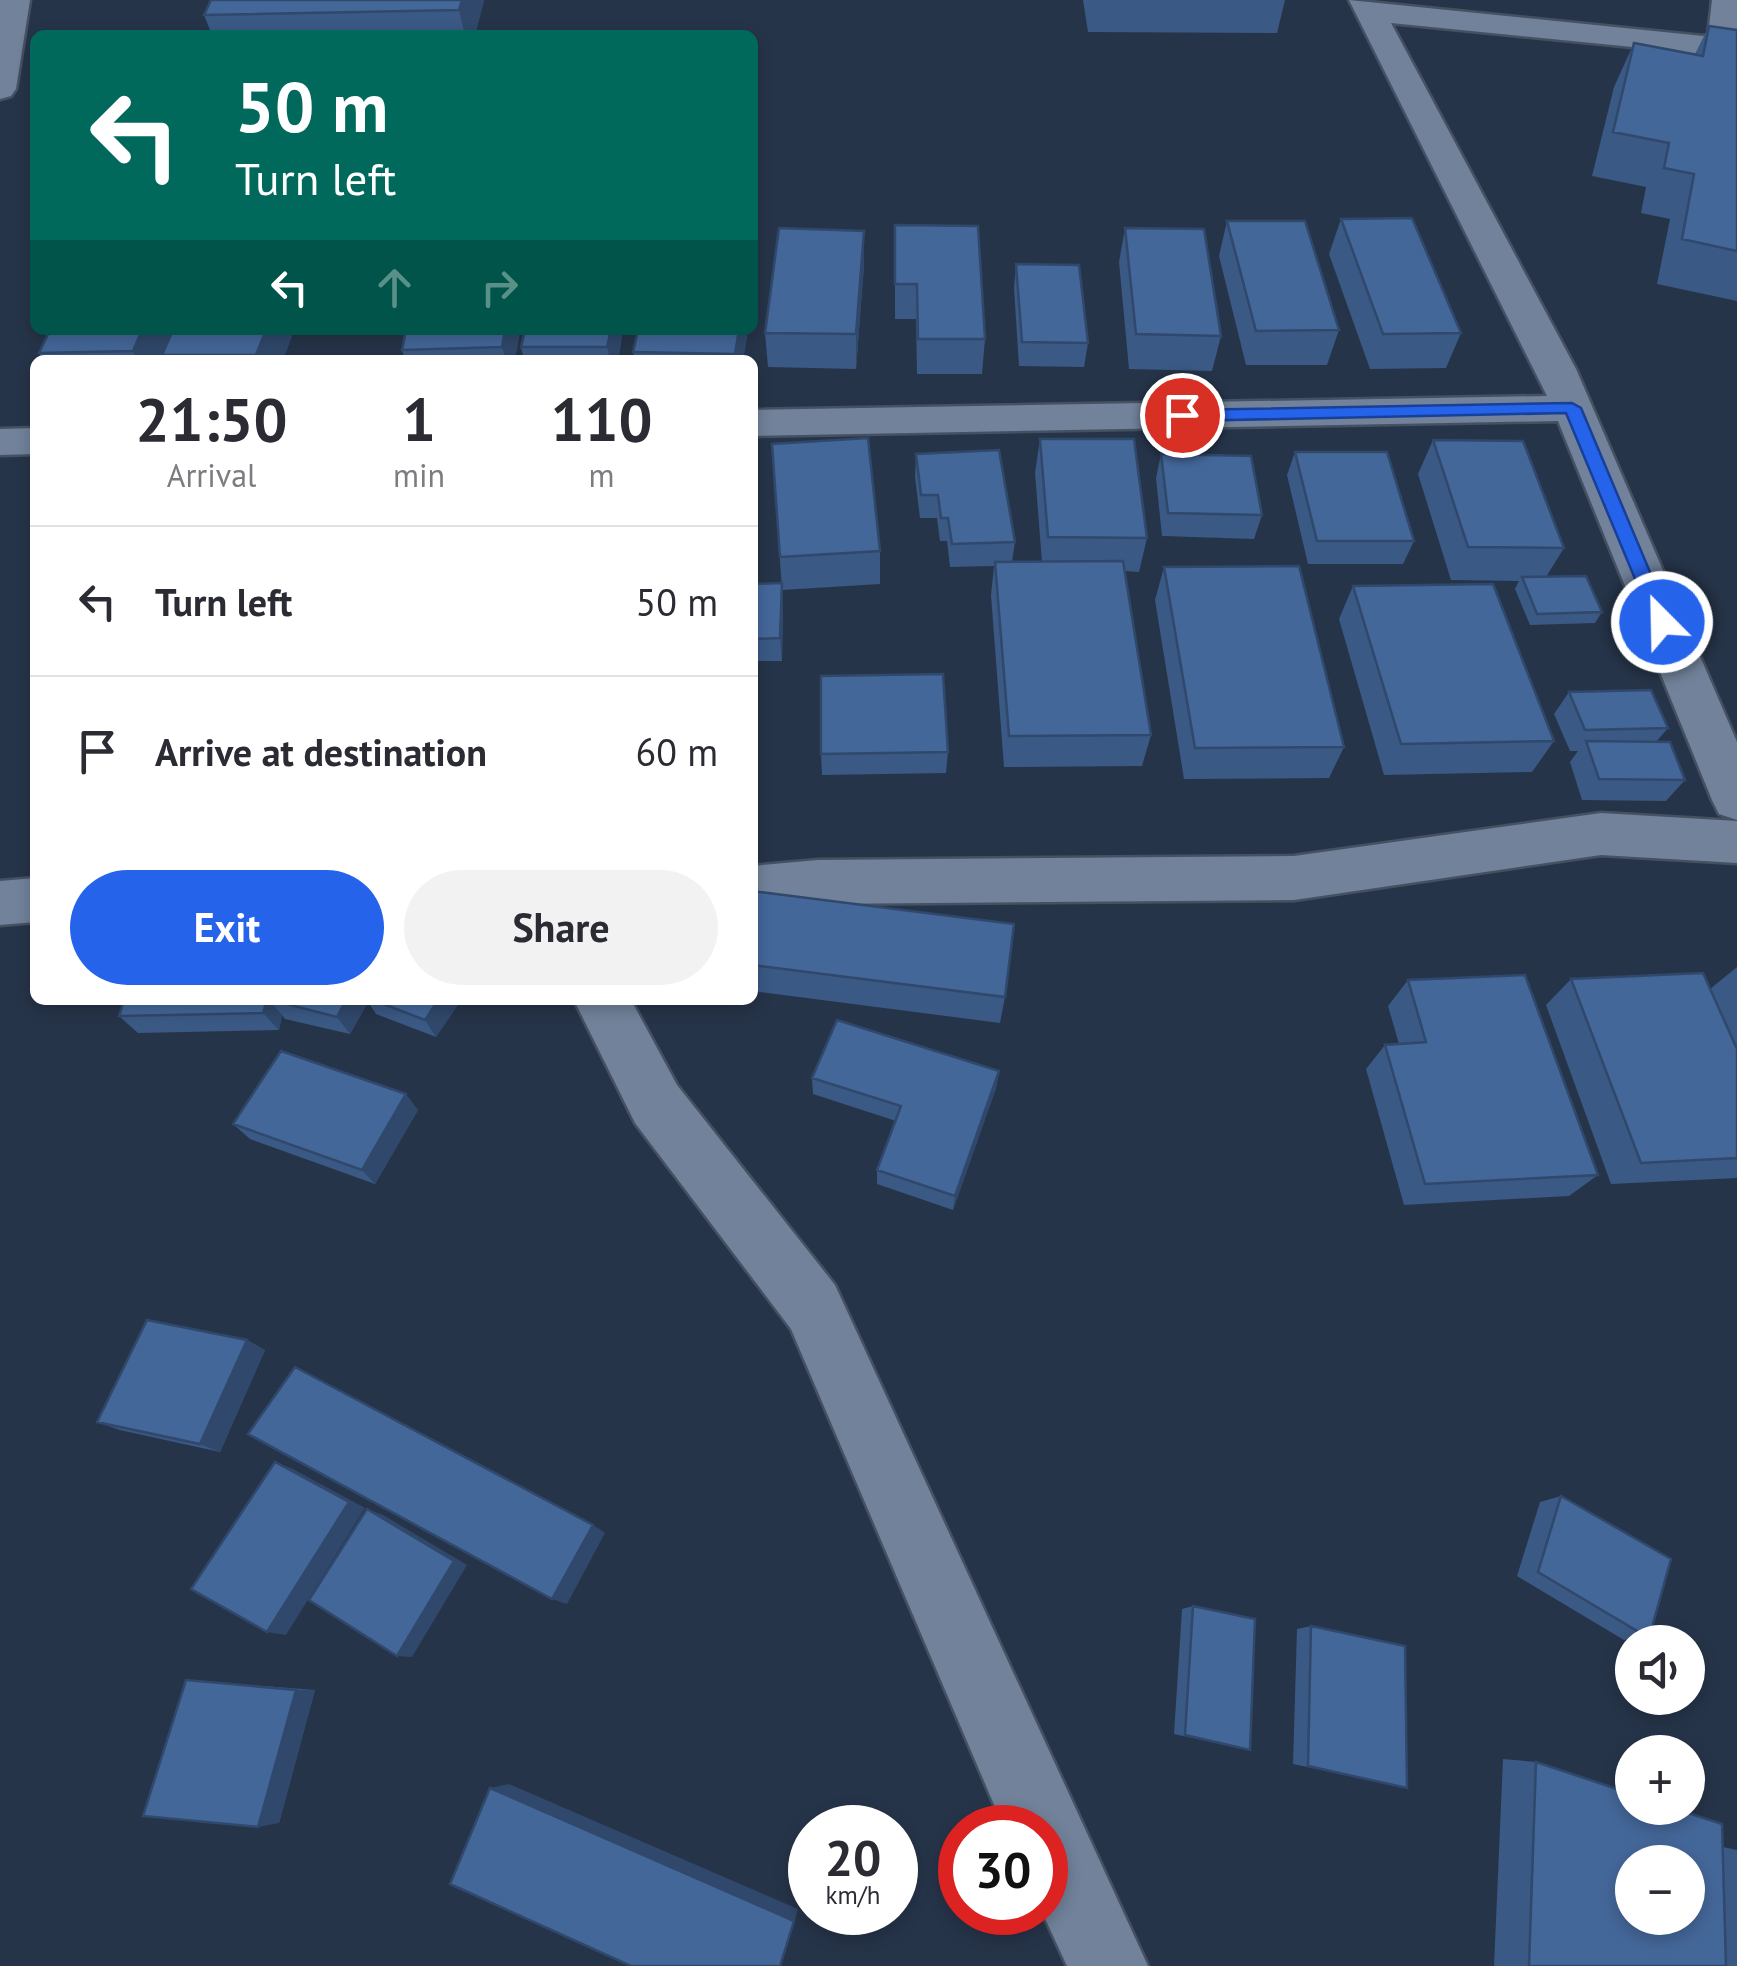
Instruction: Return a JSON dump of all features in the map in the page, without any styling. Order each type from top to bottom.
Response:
[{"type":"street","points":[[0,89],[14,0]]},
{"type":"street","points":[[1368,6],[1703,45],[1716,44],[1723,37],[1727,0]]},
{"type":"street","points":[[1368,6],[1572,408],[1737,800]]},
{"type":"street","points":[[758,423],[1572,408]]},
{"type":"street","points":[[0,442],[30,441]]},
{"type":"street","points":[[758,887],[818,882],[1294,878],[1601,834],[1737,842]]},
{"type":"street","points":[[0,902],[30,900]]},
{"type":"street","points":[[605,1005],[656,1104],[813,1307],[1033,1805]]},
{"type":"street","points":[[1068,1881],[1108,1966]]},
{"type":"building","points":[[211,0],[462,0],[459,10],[204,15]]},
{"type":"building","points":[[1709,26],[1737,30],[1737,251],[1682,239],[1694,174],[1664,168],[1669,143],[1613,132],[1634,43],[1703,56]]},
{"type":"building","points":[[1412,218],[1461,333],[1383,334],[1341,219]]},
{"type":"building","points":[[1227,221],[1305,221],[1339,330],[1256,331]]},
{"type":"building","points":[[895,225],[978,226],[985,339],[918,339],[917,284],[895,284]]},
{"type":"building","points":[[779,228],[864,231],[856,334],[765,333]]},
{"type":"building","points":[[1125,228],[1204,229],[1221,336],[1136,334]]},
{"type":"building","points":[[1016,264],[1079,265],[1088,343],[1022,342]]},
{"type":"building","points":[[48,335],[140,335],[133,351],[39,353]]},
{"type":"building","points":[[171,335],[264,335],[256,355],[162,355]]},
{"type":"building","points":[[405,335],[504,335],[502,347],[402,350]]},
{"type":"building","points":[[524,335],[610,335],[607,347],[521,347]]},
{"type":"building","points":[[637,335],[738,335],[735,354],[633,352]]},
{"type":"building","points":[[868,438],[880,551],[780,557],[772,444]]},
{"type":"building","points":[[1040,439],[1134,439],[1147,538],[1048,537]]},
{"type":"building","points":[[1433,440],[1523,441],[1564,548],[1468,547]]},
{"type":"building","points":[[999,450],[1015,542],[952,544],[948,518],[941,518],[938,495],[921,495],[916,454]]},
{"type":"building","points":[[1295,452],[1387,452],[1414,541],[1317,541]]},
{"type":"building","points":[[1161,454],[1251,456],[1262,515],[1168,513]]},
{"type":"building","points":[[1123,561],[1151,735],[1009,736],[995,562]]},
{"type":"building","points":[[1299,566],[1344,747],[1195,748],[1164,567]]},
{"type":"building","points":[[1586,576],[1602,612],[1537,614],[1522,577]]},
{"type":"building","points":[[782,583],[780,638],[758,639],[758,584]]},
{"type":"building","points":[[1493,584],[1554,741],[1401,744],[1353,586]]},
{"type":"building","points":[[943,674],[948,752],[821,754],[821,676]]},
{"type":"building","points":[[1651,690],[1668,728],[1585,730],[1569,692]]},
{"type":"building","points":[[1586,741],[1670,742],[1685,780],[1599,779]]},
{"type":"building","points":[[758,892],[1014,924],[1005,997],[758,966]]},
{"type":"building","points":[[1703,973],[1737,1049],[1737,1158],[1641,1163],[1571,979]]},
{"type":"building","points":[[1525,975],[1598,1175],[1425,1184],[1385,1045],[1426,1042],[1408,980]]},
{"type":"building","points":[[122,1005],[265,1005],[263,1013],[119,1016]]},
{"type":"building","points":[[290,1005],[343,1005],[337,1017]]},
{"type":"building","points":[[386,1005],[435,1005],[425,1020]]},
{"type":"building","points":[[837,1020],[999,1071],[955,1196],[877,1170],[901,1106],[812,1078]]},
{"type":"building","points":[[281,1051],[406,1094],[362,1170],[233,1124]]},
{"type":"building","points":[[147,1320],[247,1340],[200,1444],[97,1422]]},
{"type":"building","points":[[295,1367],[593,1525],[552,1599],[248,1434]]},
{"type":"building","points":[[275,1462],[349,1502],[267,1632],[191,1589]]},
{"type":"building","points":[[1561,1496],[1671,1559],[1653,1625],[1627,1625],[1538,1572]]},
{"type":"building","points":[[367,1509],[454,1561],[397,1656],[309,1600]]},
{"type":"building","points":[[1193,1606],[1255,1619],[1250,1750],[1185,1735]]},
{"type":"building","points":[[1311,1626],[1405,1646],[1407,1788],[1308,1766]]},
{"type":"building","points":[[186,1680],[296,1690],[258,1827],[143,1816]]},
{"type":"building","points":[[1536,1762],[1615,1788],[1615,1825],[1705,1825],[1705,1818],[1722,1824],[1726,1966],[1529,1966]]},
{"type":"building","points":[[490,1788],[788,1918],[790,1935],[780,1966],[631,1966],[450,1884]]},
{"type":"route","points":[[1182,415],[1572,408],[1662,622]]}]
